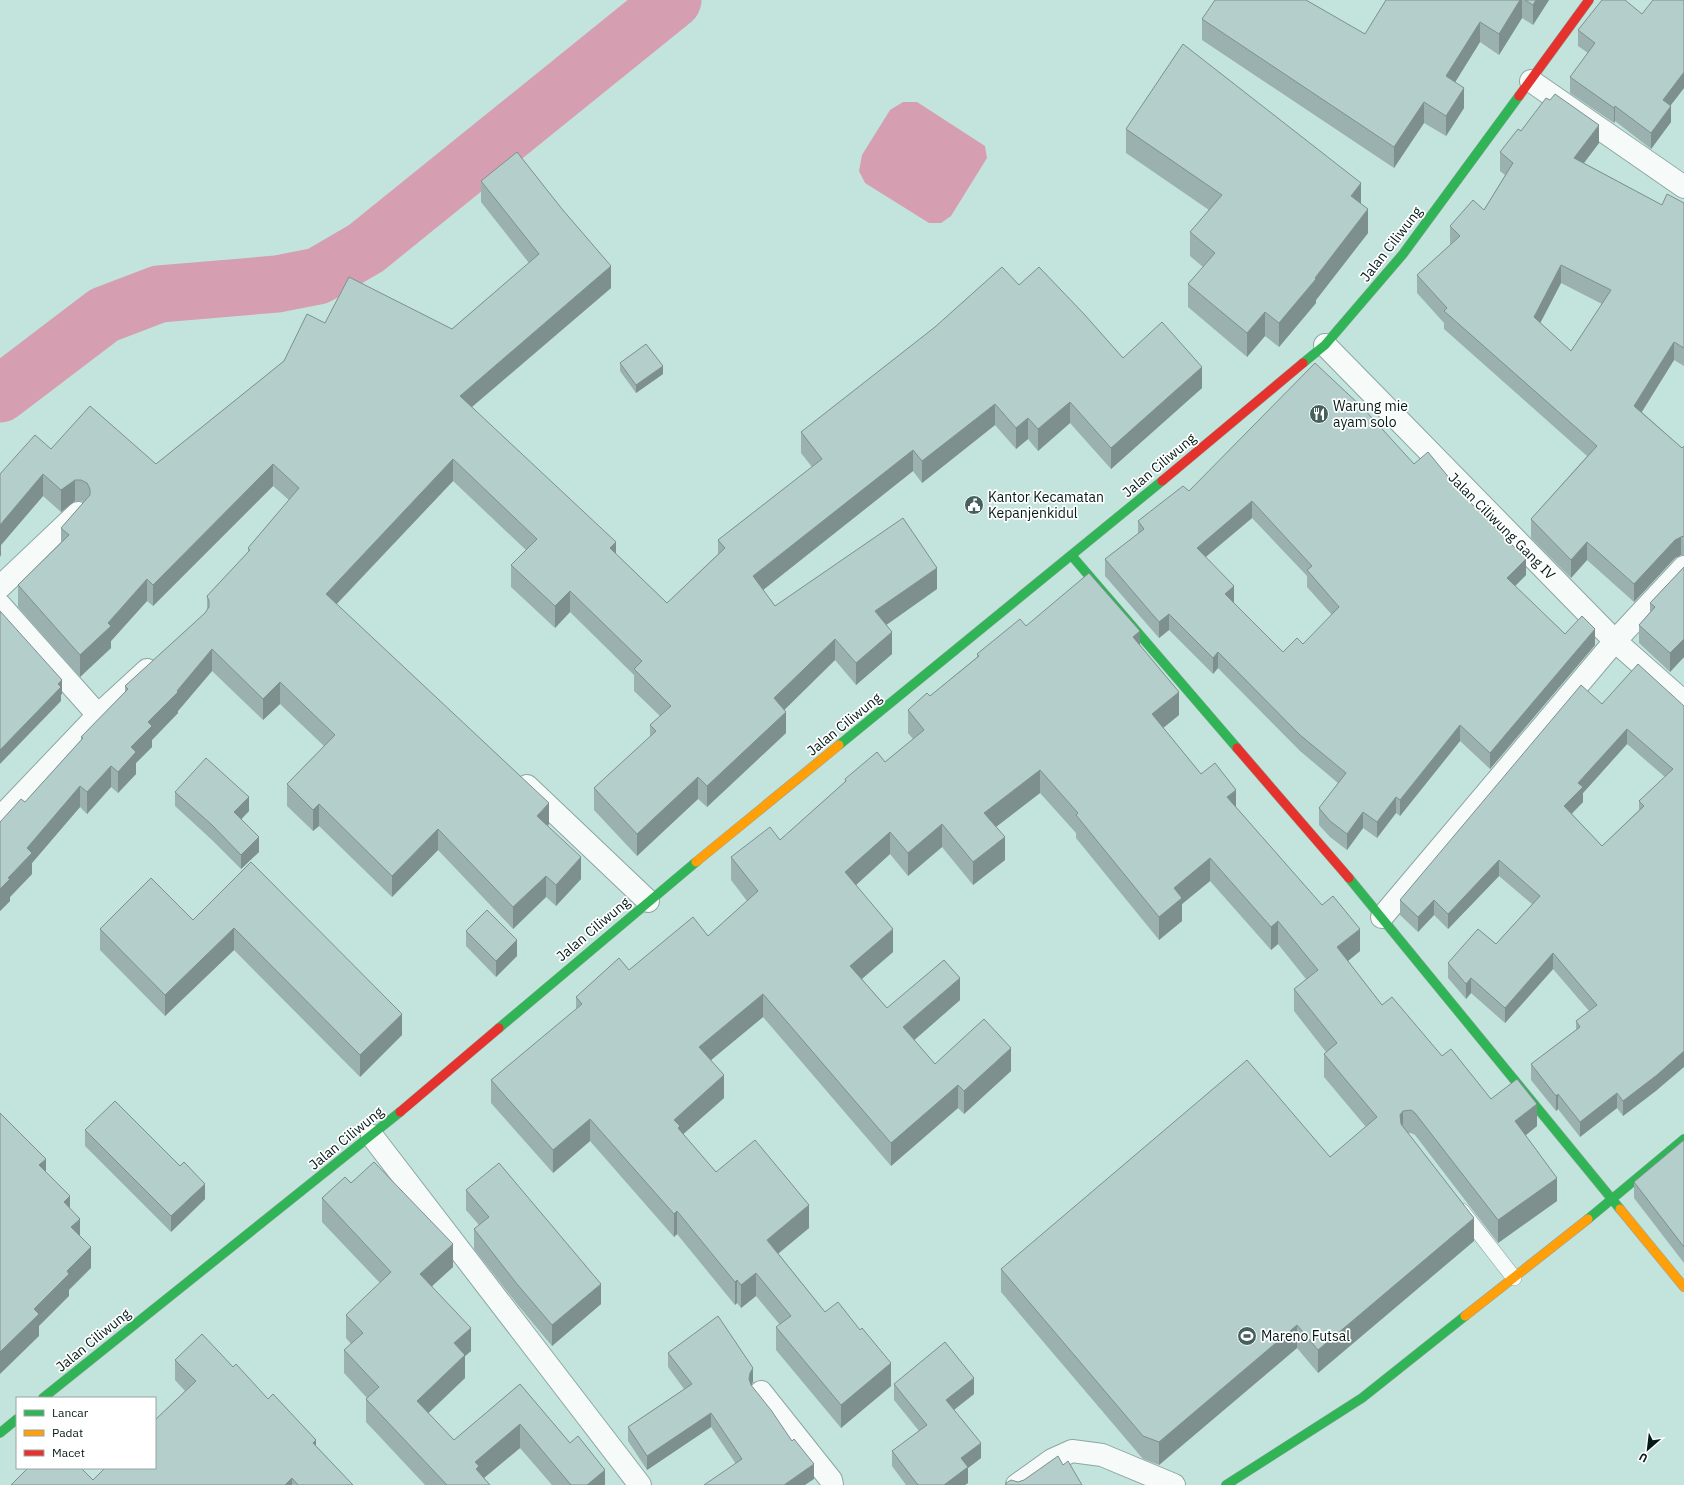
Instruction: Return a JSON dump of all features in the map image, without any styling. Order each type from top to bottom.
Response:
[{"type":"main road","name":"Jalan Ciliwung","points":[[44,1397],[372,1136],[648,901],[1072,556],[1325,345],[1403,254],[1589,0]]},
{"type":"main road","points":[[1072,556],[1382,917],[1684,1287]]},
{"type":"main road","points":[[1226,1485],[1362,1398],[1613,1199],[1684,1139]]},
{"type":"street","points":[[1531,81],[1684,187]]},
{"type":"street","name":"Jalan Ciliwung Gang IV","points":[[1325,345],[1615,641],[1684,702]]},
{"type":"street","points":[[0,586],[78,513]]},
{"type":"street","points":[[1382,917],[1615,641],[1684,567]]},
{"type":"street","points":[[0,605],[98,715]]},
{"type":"street","points":[[0,818],[98,715],[162,656]]},
{"type":"street","points":[[515,775],[648,901]]},
{"type":"street","points":[[372,1136],[640,1485]]},
{"type":"street","points":[[761,1392],[831,1480],[832,1485]]},
{"type":"street","points":[[1017,1485],[1052,1460],[1072,1450],[1102,1455],[1174,1485]]},
{"type":"lane","points":[[1451,1197],[1514,1278]]},
{"type":"shaded area","points":[[903,102],[917,102],[985,146],[987,158],[951,216],[941,223],[929,223],[865,183],[859,171],[862,155],[890,110]]},
{"type":"building","points":[[1215,0],[1306,0],[1365,34],[1386,0],[1520,0],[1499,34],[1480,22],[1446,76],[1464,88],[1446,116],[1424,102],[1394,147],[1202,19]]},
{"type":"building","points":[[1525,0],[1536,0],[1533,5]]},
{"type":"building","points":[[1602,0],[1625,0],[1642,14],[1653,0],[1684,0],[1684,72],[1663,100],[1671,106],[1651,133],[1615,106],[1614,108],[1570,77],[1595,43],[1578,30]]},
{"type":"building","points":[[1183,44],[1361,183],[1351,196],[1368,209],[1315,278],[1316,279],[1279,323],[1265,312],[1247,333],[1188,284],[1215,253],[1190,232],[1222,195],[1126,129]]},
{"type":"building","points":[[1555,94],[1599,125],[1574,158],[1662,205],[1667,194],[1684,203],[1684,348],[1674,342],[1634,406],[1682,448],[1684,446],[1684,536],[1675,540],[1634,584],[1587,542],[1571,560],[1531,519],[1597,446],[1444,311],[1447,308],[1417,275],[1460,236],[1450,226],[1473,200],[1484,210],[1513,163],[1500,152],[1518,129],[1521,131],[1546,98],[1550,100]],"holes":[[[1561,265],[1611,290],[1571,351],[1534,317]]]},
{"type":"building","points":[[517,152],[562,209],[611,266],[460,396],[616,542],[610,548],[667,603],[725,548],[718,540],[822,459],[801,432],[935,327],[1002,267],[1019,285],[1039,267],[1123,358],[1162,322],[1202,367],[1111,448],[1070,402],[1038,429],[1028,418],[1016,428],[995,404],[922,461],[913,450],[753,576],[775,606],[903,518],[937,568],[875,611],[892,632],[856,663],[835,639],[774,698],[786,712],[707,786],[698,777],[637,834],[594,788],[656,731],[650,725],[671,706],[634,669],[642,661],[570,591],[555,606],[511,565],[537,539],[453,459],[326,594],[549,803],[537,816],[581,857],[556,885],[546,876],[513,907],[438,829],[392,876],[319,804],[313,810],[287,784],[335,735],[280,682],[263,699],[212,649],[177,691],[178,692],[148,722],[152,726],[131,747],[136,752],[118,772],[111,766],[87,792],[80,786],[27,848],[32,853],[8,878],[10,879],[0,889],[0,822],[21,799],[25,802],[83,738],[81,737],[128,689],[125,686],[205,613],[209,607],[207,596],[250,550],[248,548],[299,488],[273,464],[153,585],[147,579],[108,623],[111,626],[80,655],[18,585],[69,535],[61,528],[90,495],[90,489],[87,483],[81,480],[75,480],[61,490],[43,474],[0,525],[0,474],[35,435],[51,449],[90,406],[156,464],[284,361],[307,314],[325,323],[349,277],[452,329],[539,254],[481,181]]},
{"type":"building","points":[[646,344],[663,366],[636,385],[620,363]]},
{"type":"building","points":[[1315,363],[1363,408],[1414,464],[1428,452],[1464,496],[1526,559],[1507,578],[1565,634],[1582,616],[1595,629],[1490,753],[1460,725],[1400,800],[1396,797],[1377,822],[1363,812],[1347,834],[1330,821],[1319,808],[1346,773],[1300,735],[1218,652],[1213,658],[1169,614],[1159,622],[1105,559],[1144,529],[1138,521],[1183,486],[1189,491]],"holes":[[[1252,501],[1312,566],[1307,570],[1339,607],[1303,644],[1297,638],[1283,652],[1225,594],[1234,586],[1197,548]]]},
{"type":"building","points":[[1684,567],[1684,639],[1670,653],[1639,625],[1655,607],[1650,603]]},
{"type":"building","points":[[1089,573],[1140,631],[1133,637],[1179,692],[1152,714],[1201,774],[1215,763],[1236,790],[1227,797],[1322,905],[1333,896],[1360,929],[1337,947],[1382,1005],[1392,997],[1442,1056],[1451,1049],[1491,1099],[1517,1079],[1537,1104],[1515,1121],[1557,1178],[1498,1220],[1415,1113],[1411,1110],[1403,1111],[1400,1115],[1401,1124],[1474,1218],[1318,1350],[1297,1325],[1159,1442],[1143,1436],[1001,1269],[1247,1060],[1330,1157],[1377,1117],[1324,1054],[1337,1043],[1294,989],[1318,970],[1278,921],[1271,927],[1210,858],[1174,888],[1182,898],[1159,917],[1076,815],[1078,813],[1040,770],[984,813],[1005,837],[973,862],[942,824],[908,853],[890,832],[845,872],[893,929],[850,966],[887,1008],[944,960],[960,978],[903,1027],[935,1064],[984,1019],[1011,1048],[964,1091],[958,1085],[891,1143],[763,994],[699,1047],[724,1075],[674,1120],[680,1126],[678,1128],[716,1172],[755,1140],[809,1205],[767,1240],[825,1312],[838,1302],[860,1330],[862,1328],[891,1363],[841,1405],[776,1327],[791,1316],[756,1273],[741,1285],[737,1280],[735,1282],[677,1211],[674,1214],[590,1119],[553,1150],[491,1080],[582,1004],[576,997],[619,958],[629,970],[693,917],[708,936],[758,891],[731,857],[770,827],[780,840],[846,781],[845,779],[877,752],[885,762],[924,730],[908,710],[927,693],[930,696],[979,656],[977,654],[1020,619],[1026,626]]},
{"type":"building","points":[[0,611],[62,680],[58,684],[61,687],[0,750]]},
{"type":"building","points":[[1638,664],[1684,706],[1684,1051],[1657,1075],[1623,1101],[1617,1093],[1580,1122],[1558,1094],[1556,1096],[1531,1064],[1580,1027],[1576,1021],[1597,1005],[1553,953],[1505,1008],[1471,978],[1466,984],[1448,963],[1478,929],[1496,944],[1540,896],[1499,860],[1448,914],[1434,900],[1418,917],[1400,900],[1581,685],[1602,704]],"holes":[[[1627,729],[1673,769],[1639,801],[1644,806],[1602,846],[1564,806],[1583,787],[1578,783]]]},
{"type":"building","points":[[206,758],[249,797],[234,812],[259,837],[241,855],[212,825],[175,792]]},
{"type":"building","points":[[251,862],[402,1014],[360,1055],[234,928],[165,995],[100,929],[151,878],[193,920]]},
{"type":"building","points":[[487,910],[517,940],[496,961],[466,931]]},
{"type":"building","points":[[115,1101],[180,1166],[184,1162],[205,1184],[171,1216],[85,1130]]},
{"type":"building","points":[[0,1113],[46,1159],[39,1165],[70,1196],[64,1202],[80,1219],[71,1227],[91,1247],[67,1271],[69,1274],[34,1309],[39,1314],[0,1352]]},
{"type":"building","points":[[1684,1140],[1684,1247],[1634,1182]]},
{"type":"building","points":[[374,1162],[453,1244],[420,1274],[471,1328],[454,1343],[465,1355],[417,1401],[454,1440],[520,1384],[570,1443],[578,1436],[605,1470],[587,1485],[571,1485],[520,1424],[475,1462],[479,1466],[476,1469],[490,1485],[447,1485],[366,1399],[379,1387],[344,1350],[363,1333],[346,1315],[391,1272],[322,1198],[345,1177],[351,1183]]},
{"type":"building","points":[[499,1163],[601,1284],[552,1325],[517,1284],[474,1229],[489,1217],[466,1190]]},
{"type":"building","points":[[718,1316],[753,1368],[749,1379],[751,1385],[771,1410],[792,1441],[794,1439],[814,1464],[784,1485],[704,1485],[742,1459],[711,1413],[647,1456],[628,1427],[692,1384],[668,1353]]},
{"type":"building","points":[[202,1334],[233,1367],[236,1364],[268,1399],[273,1394],[316,1440],[313,1443],[353,1485],[298,1485],[292,1478],[285,1485],[11,1485],[27,1469],[82,1469],[93,1480],[104,1469],[156,1469],[156,1419],[196,1381],[175,1360]]},
{"type":"building","points":[[945,1342],[974,1378],[946,1400],[981,1443],[961,1458],[968,1467],[944,1485],[918,1485],[892,1451],[927,1425],[894,1384]]},
{"type":"building","points":[[1058,1456],[1063,1465],[1068,1461],[1082,1485],[1007,1485],[1006,1483],[1011,1480],[1018,1482],[1024,1480]]},
{"type":"waterway","points":[[0,394],[104,315],[159,294],[277,284],[318,276],[366,248],[673,0]]},
{"type":"traffic: fast","points":[[1303,363],[1325,345],[1403,254],[1519,96]]},
{"type":"traffic: fast","points":[[839,745],[1162,481]]},
{"type":"traffic: fast","points":[[1072,556],[1237,748]]},
{"type":"traffic: fast","points":[[499,1028],[696,862]]},
{"type":"traffic: fast","points":[[1349,878],[1620,1209]]},
{"type":"traffic: fast","points":[[44,1397],[400,1112]]},
{"type":"traffic: fast","points":[[1588,1219],[1684,1139]]},
{"type":"traffic: fast","points":[[1226,1485],[1362,1398],[1465,1316]]},
{"type":"traffic: fast","points":[[0,1433],[16,1420]]},
{"type":"traffic: slow","points":[[696,862],[839,745]]},
{"type":"traffic: slow","points":[[1620,1209],[1684,1287]]},
{"type":"traffic: slow","points":[[1465,1316],[1588,1219]]},
{"type":"traffic: jam","points":[[1519,96],[1589,0]]},
{"type":"traffic: jam","points":[[1162,481],[1303,363]]},
{"type":"traffic: jam","points":[[1237,748],[1349,878]]},
{"type":"traffic: jam","points":[[400,1112],[499,1028]]},
{"type":"place","name":"Warung mie ayam solo","points":[[1319,414]]},
{"type":"place","name":"Kantor Kecamatan Kepanjenkidul","points":[[974,505]]},
{"type":"place","name":"Mareno Futsal","points":[[1247,1336]]}]
